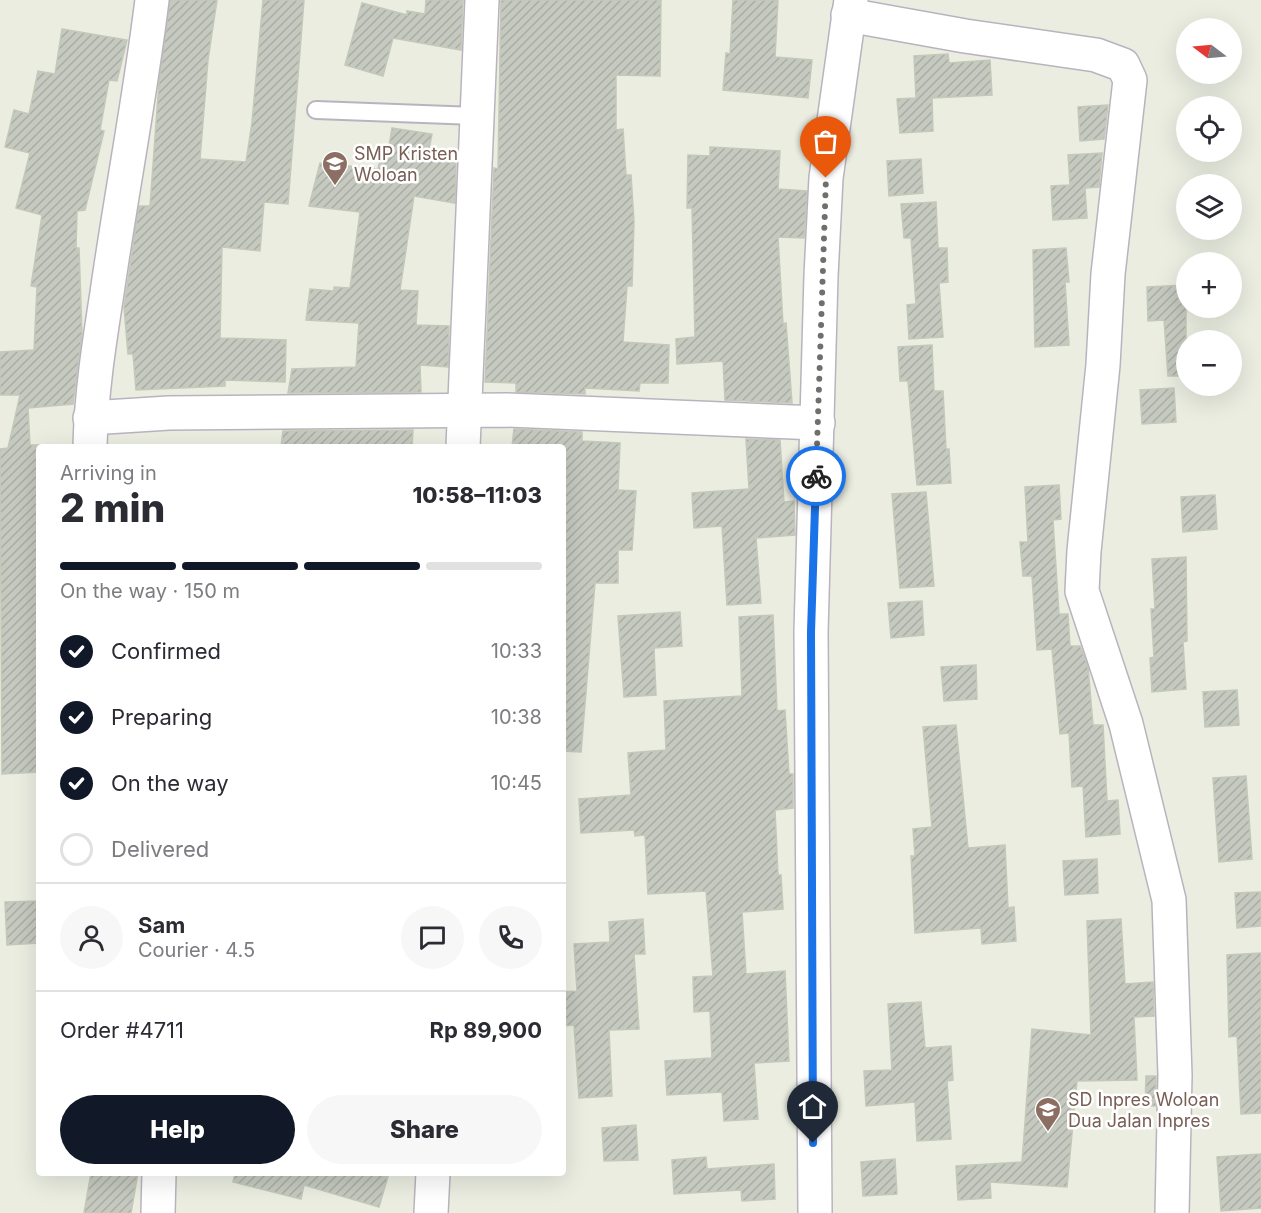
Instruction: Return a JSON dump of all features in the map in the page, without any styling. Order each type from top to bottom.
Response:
[{"type":"street","points":[[152,0],[140,99],[112,256],[90,432],[170,413],[544,411],[601,416],[818,423]]},
{"type":"street","points":[[463,444],[482,0]]},
{"type":"street","points":[[815,1213],[811,632],[826,178],[850,7],[965,36],[1096,55],[1123,64],[1130,80],[1108,274],[1103,365],[1083,551],[1082,591],[1126,724],[1169,900],[1175,1076],[1172,1213]]},
{"type":"street","points":[[158,1213],[159,1176]]},
{"type":"street","points":[[431,1213],[433,1176]]},
{"type":"lane","points":[[316,110],[476,116]]},
{"type":"building","points":[[170,0],[217,0],[208,60],[200,159],[246,162],[263,0],[304,0],[288,204],[264,202],[260,251],[222,247],[220,338],[286,340],[285,382],[225,380],[225,386],[136,390],[133,354],[128,354],[124,307],[139,206],[150,206],[159,82]]},
{"type":"building","points":[[426,0],[463,0],[461,50],[393,38],[383,76],[345,65],[362,3],[407,15],[407,11],[425,14]]},
{"type":"building","points":[[501,0],[661,0],[660,76],[616,75],[616,130],[623,129],[626,175],[631,175],[634,222],[632,286],[627,286],[623,342],[669,345],[668,383],[640,383],[639,391],[585,388],[585,394],[516,392],[516,383],[485,382],[494,168],[498,169]]},
{"type":"building","points":[[733,0],[778,0],[775,57],[812,60],[808,98],[723,90],[726,53],[730,54]]},
{"type":"building","points":[[62,29],[127,40],[117,81],[109,80],[100,130],[104,131],[85,210],[77,211],[76,248],[79,248],[82,334],[73,404],[28,408],[30,445],[36,445],[36,772],[2,774],[0,449],[8,448],[20,395],[0,395],[0,352],[34,350],[37,287],[31,286],[42,215],[16,208],[30,153],[5,147],[14,110],[29,114],[38,71],[55,74]]},
{"type":"building","points":[[948,54],[949,63],[990,60],[992,95],[932,98],[933,131],[900,133],[897,99],[916,98],[914,56]]},
{"type":"building","points":[[1108,105],[1104,139],[1080,141],[1078,107]]},
{"type":"building","points":[[392,128],[432,134],[428,154],[456,160],[455,203],[414,196],[400,290],[418,291],[416,325],[449,326],[448,367],[420,365],[421,392],[288,393],[292,369],[356,367],[359,323],[306,320],[310,289],[334,291],[334,287],[350,288],[360,212],[309,206],[320,163],[378,169],[383,145],[389,146]]},
{"type":"building","points":[[710,147],[780,151],[778,189],[807,191],[804,238],[778,237],[783,324],[786,323],[792,403],[725,400],[723,361],[677,364],[676,339],[695,337],[692,208],[687,208],[688,155],[710,156]]},
{"type":"building","points":[[1102,153],[1099,187],[1085,188],[1087,218],[1053,220],[1051,186],[1070,185],[1068,155]]},
{"type":"building","points":[[921,159],[923,193],[889,196],[887,161]]},
{"type":"building","points":[[936,202],[938,248],[947,248],[948,282],[939,283],[943,337],[909,339],[907,305],[916,304],[911,238],[904,238],[901,204]]},
{"type":"building","points":[[1066,248],[1069,282],[1065,282],[1069,345],[1035,347],[1033,250]]},
{"type":"building","points":[[1176,286],[1176,318],[1186,318],[1186,330],[1176,330],[1176,376],[1168,376],[1164,320],[1148,321],[1147,287]]},
{"type":"building","points":[[932,345],[934,391],[943,391],[946,449],[949,449],[951,483],[917,485],[908,381],[900,381],[898,347]]},
{"type":"building","points":[[1174,388],[1176,422],[1142,424],[1140,390]]},
{"type":"building","points":[[514,429],[582,432],[582,441],[620,443],[618,490],[636,491],[632,550],[618,550],[618,583],[595,583],[581,752],[566,751],[566,444],[512,444]]},
{"type":"building","points":[[413,430],[412,444],[281,444],[283,431]]},
{"type":"building","points":[[746,439],[780,440],[784,502],[794,501],[795,535],[756,538],[761,603],[727,605],[722,526],[694,528],[692,493],[749,489]]},
{"type":"building","points":[[1059,485],[1061,519],[1053,520],[1059,614],[1068,614],[1070,646],[1080,646],[1088,667],[1093,725],[1103,725],[1107,801],[1118,800],[1120,834],[1086,837],[1083,786],[1072,787],[1069,733],[1060,734],[1052,649],[1037,650],[1032,576],[1023,576],[1020,542],[1028,542],[1025,487]]},
{"type":"building","points":[[926,492],[934,586],[900,588],[892,494]]},
{"type":"building","points":[[1215,495],[1217,529],[1183,532],[1181,497]]},
{"type":"building","points":[[1186,557],[1187,641],[1183,642],[1186,689],[1152,692],[1150,658],[1154,657],[1151,609],[1155,609],[1152,559]]},
{"type":"building","points":[[922,601],[924,635],[891,638],[888,603]]},
{"type":"building","points":[[680,612],[682,646],[654,648],[656,695],[624,697],[618,616]]},
{"type":"building","points":[[773,615],[777,711],[785,710],[789,774],[793,774],[793,808],[775,810],[778,875],[781,875],[783,909],[742,912],[746,974],[785,971],[789,1061],[754,1063],[758,1119],[724,1121],[722,1092],[667,1095],[665,1061],[712,1058],[710,1011],[694,1012],[693,977],[713,976],[706,891],[648,894],[645,835],[635,836],[634,830],[581,833],[579,799],[631,795],[628,753],[666,750],[664,701],[742,696],[739,617]]},
{"type":"building","points":[[976,665],[977,699],[944,701],[941,667]]},
{"type":"building","points":[[1237,690],[1239,725],[1205,727],[1203,692]]},
{"type":"building","points":[[956,725],[968,848],[1005,845],[1008,908],[1014,907],[1016,941],[982,944],[981,928],[915,933],[911,856],[915,856],[913,829],[932,827],[923,727]]},
{"type":"building","points":[[1246,776],[1252,859],[1219,862],[1213,778]]},
{"type":"building","points":[[1097,859],[1098,893],[1065,895],[1063,861]]},
{"type":"building","points":[[1261,892],[1261,926],[1237,928],[1235,893]]},
{"type":"building","points":[[36,901],[36,943],[7,945],[5,902]]},
{"type":"building","points":[[643,919],[645,954],[634,954],[639,1029],[609,1030],[612,1096],[579,1098],[574,1025],[566,1026],[566,992],[577,991],[574,944],[610,942],[609,922]]},
{"type":"building","points":[[1121,919],[1125,984],[1153,982],[1154,1016],[1134,1017],[1137,1080],[1077,1081],[1067,1187],[990,1182],[991,1198],[958,1200],[956,1166],[1022,1162],[1032,1029],[1091,1035],[1087,921]]},
{"type":"building","points":[[1261,953],[1261,1113],[1241,1114],[1237,1036],[1229,1037],[1227,955]]},
{"type":"building","points":[[921,1002],[925,1048],[951,1046],[953,1080],[947,1081],[951,1139],[917,1141],[915,1102],[866,1106],[864,1071],[892,1070],[888,1004]]},
{"type":"building","points":[[1146,1076],[1156,1076],[1156,1106],[1145,1106]]},
{"type":"building","points":[[636,1125],[638,1160],[604,1161],[602,1128]]},
{"type":"building","points":[[1261,1154],[1261,1208],[1221,1211],[1217,1157]]},
{"type":"building","points":[[706,1157],[707,1169],[774,1164],[775,1199],[742,1201],[741,1190],[674,1194],[672,1160]]},
{"type":"building","points":[[895,1159],[897,1194],[863,1196],[861,1162]]},
{"type":"building","points":[[90,1176],[137,1176],[131,1213],[84,1213]]},
{"type":"building","points":[[234,1176],[388,1176],[379,1207],[304,1185],[301,1199],[233,1182]]},
{"type":"way so far","points":[[816,476],[826,178]]},
{"type":"place","name":"SMP Kristen Woloan","points":[[335,187]]},
{"type":"place","name":"SD Inpres Woloan Dua Jalan Inpres","points":[[1048,1133]]},
{"type":"route","points":[[813,1143],[811,632],[816,476]]}]
